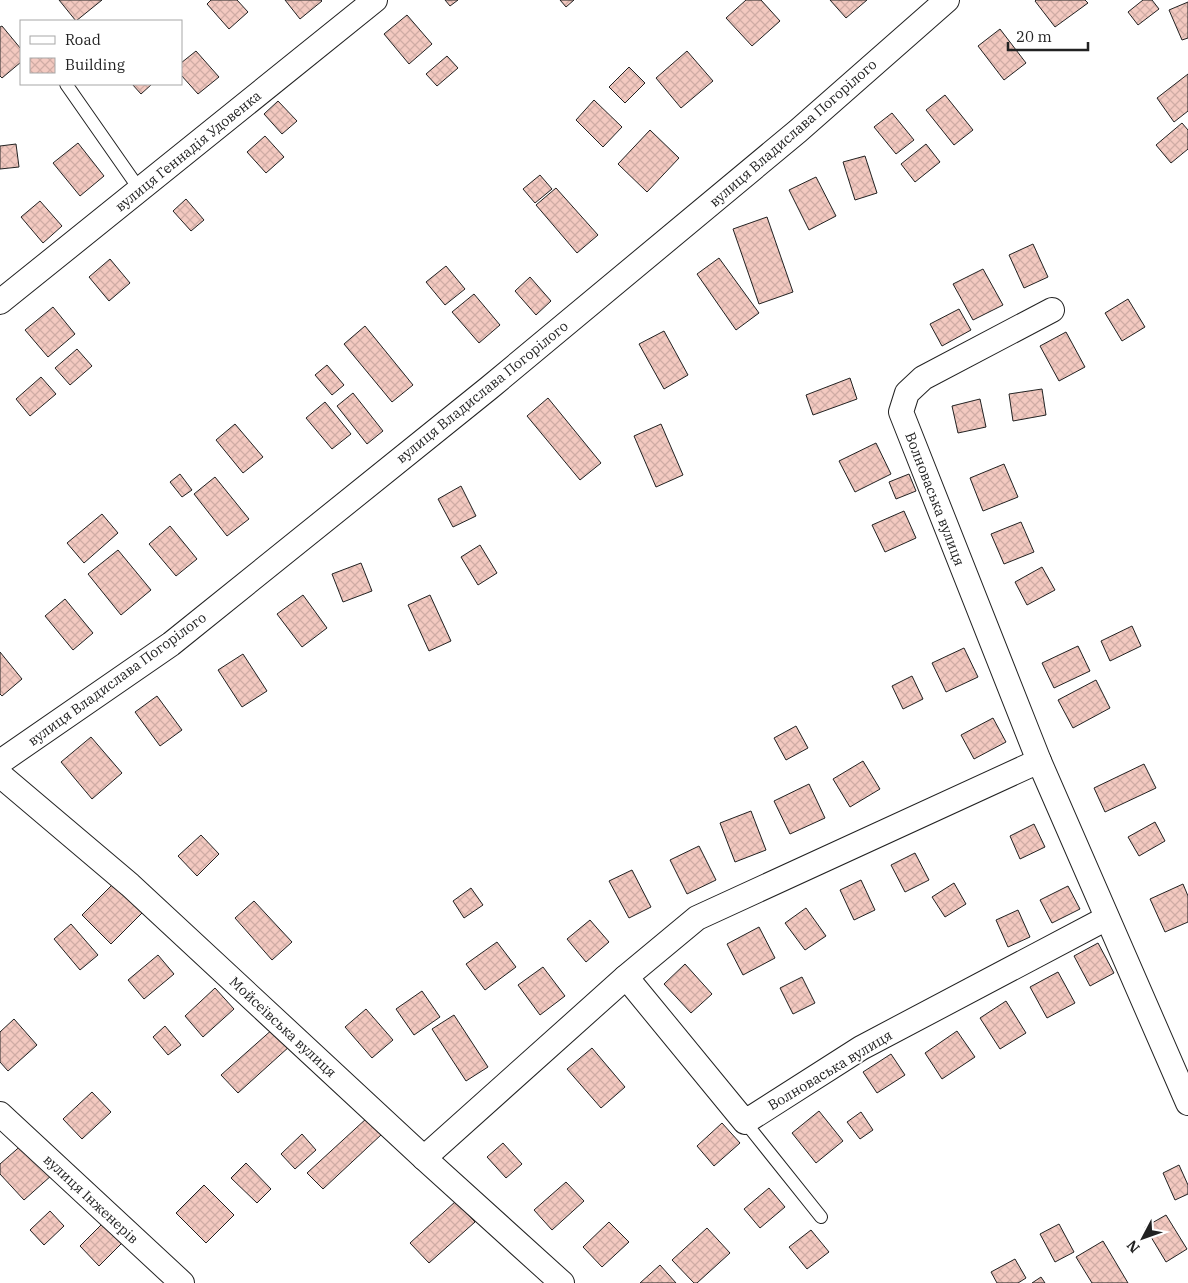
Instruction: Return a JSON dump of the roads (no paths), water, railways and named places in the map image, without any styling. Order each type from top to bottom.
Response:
[{"type":"street","name":"вулиця Геннадія Удовенка","points":[[0,302],[375,0]]},
{"type":"street","name":"вулиця Владислава Погорілого","points":[[0,762],[171,644],[489,388],[798,131],[947,0]]},
{"type":"street","name":"Волноваська вулиця","points":[[1052,310],[923,378],[907,393],[901,412],[1039,761],[1188,1103]]},
{"type":"street","points":[[424,1158],[626,977],[697,918],[1039,761]]},
{"type":"street","name":"Мойсеївська вулиця","points":[[0,775],[130,885],[424,1158],[562,1283]]},
{"type":"street","name":"Волноваська вулиця","points":[[745,1122],[861,1048],[1107,918]]},
{"type":"street","points":[[626,977],[745,1122]]},
{"type":"street","name":"вулиця Інженерів","points":[[0,1114],[182,1283]]},
{"type":"lane","points":[[67,85],[140,190]]},
{"type":"lane","points":[[745,1122],[821,1217]]}]
